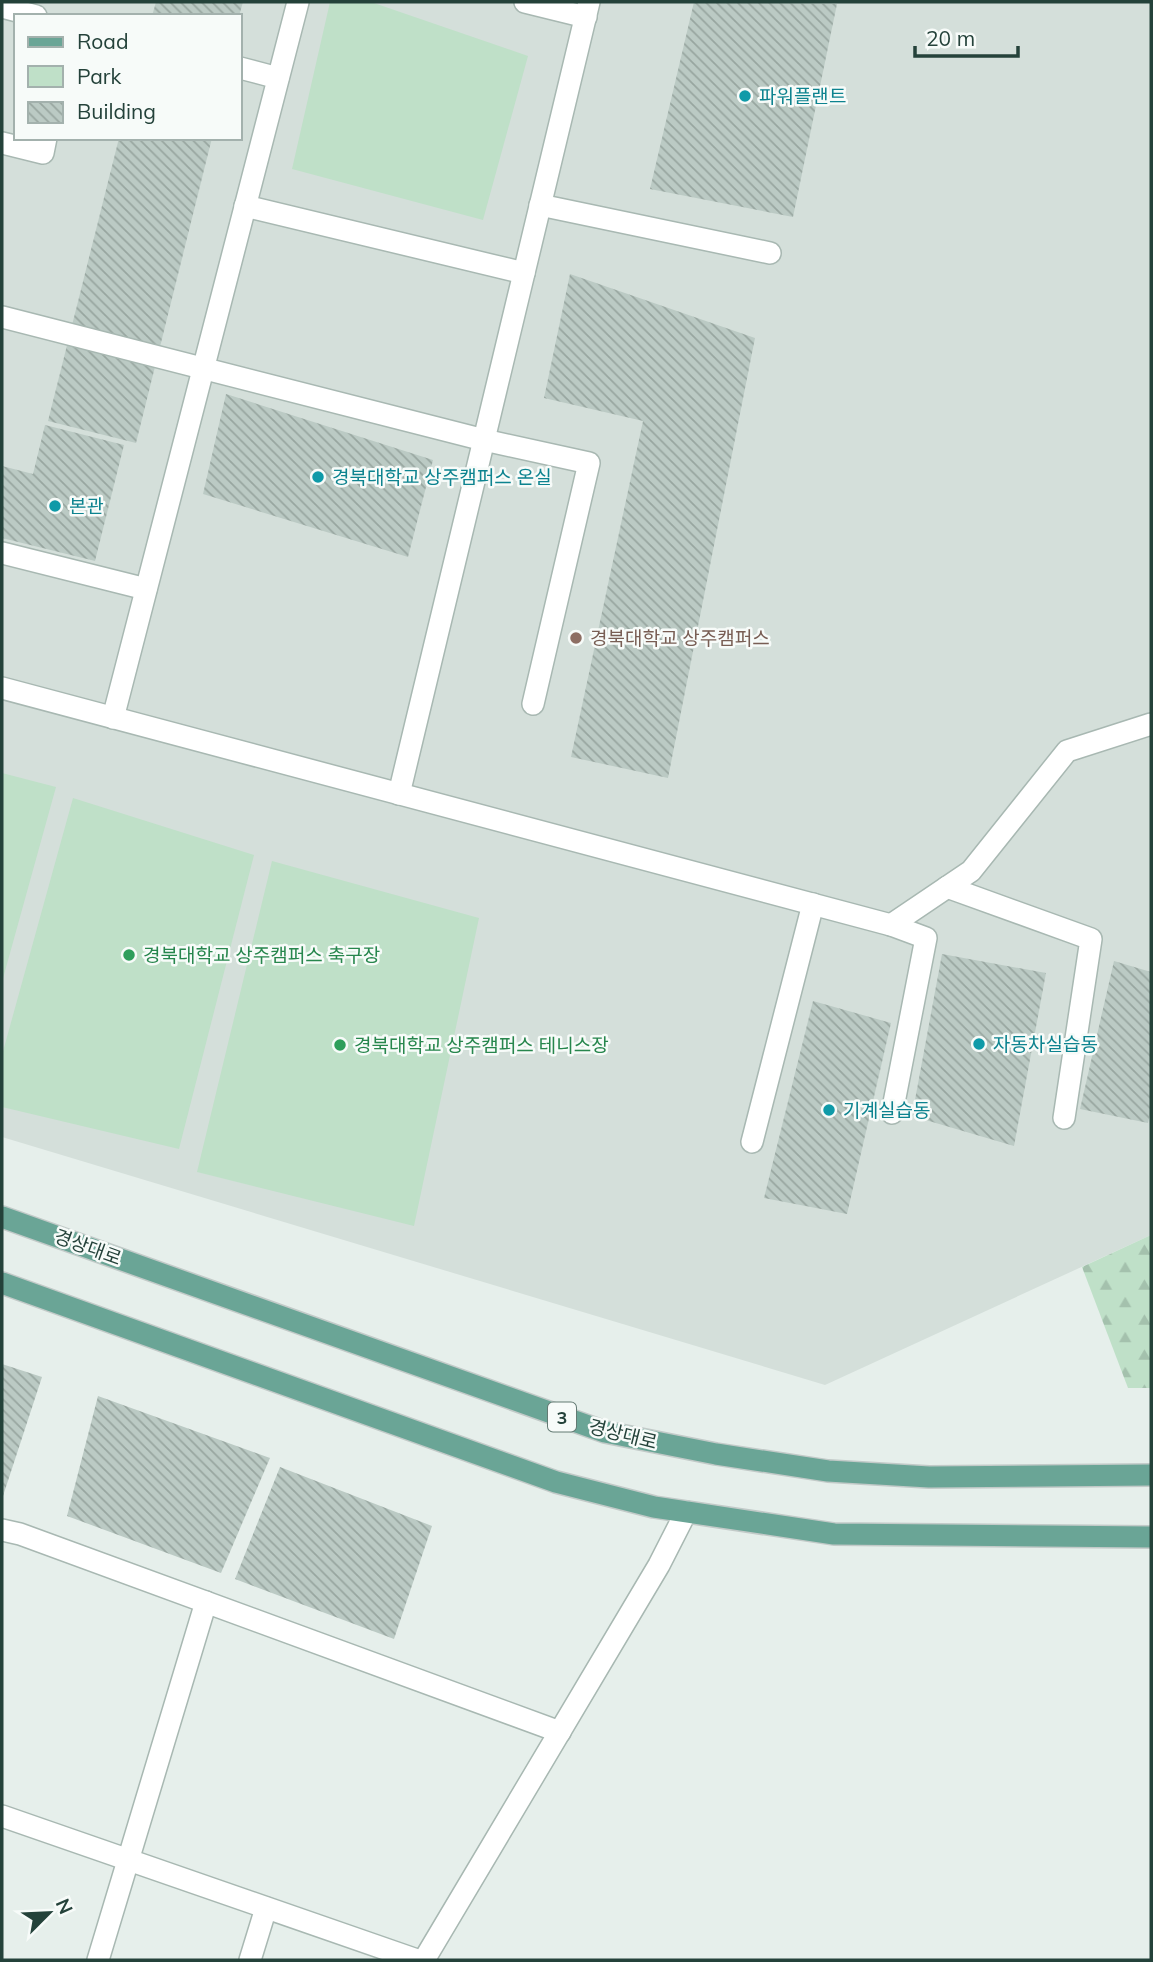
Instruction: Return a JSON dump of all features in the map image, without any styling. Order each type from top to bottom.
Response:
[{"type":"main road","name":"경상대로","points":[[2,1216],[605,1432],[716,1454],[828,1471],[929,1477],[1151,1475]]},
{"type":"main road","points":[[2,1283],[556,1482],[654,1507],[834,1534],[1151,1537]]},
{"type":"street","points":[[113,718],[298,2]]},
{"type":"street","points":[[399,794],[587,10],[525,2]]},
{"type":"street","points":[[2,7],[28,14]]},
{"type":"street","points":[[242,69],[278,78]]},
{"type":"street","points":[[2,143],[43,153],[46,140]]},
{"type":"street","points":[[540,205],[770,253]]},
{"type":"street","points":[[245,206],[524,273]]},
{"type":"street","points":[[2,317],[484,440],[589,463],[533,704]]},
{"type":"street","points":[[2,553],[146,589]]},
{"type":"street","points":[[2,688],[891,925],[926,937],[892,1113]]},
{"type":"street","points":[[891,925],[971,871],[1067,751],[1151,724]]},
{"type":"street","points":[[947,887],[1091,939],[1064,1118]]},
{"type":"street","points":[[751,1142],[813,904]]},
{"type":"street","points":[[425,1960],[659,1565],[686,1512]]},
{"type":"street","points":[[2,1530],[20,1534],[560,1732]]},
{"type":"street","points":[[98,1960],[206,1602]]},
{"type":"street","points":[[2,1816],[417,1960]]},
{"type":"street","points":[[250,1960],[266,1908]]},
{"type":"shaded area","name":"경북대학교 상주캠퍼스","points":[[2,2],[1151,2],[1151,1235],[825,1385],[2,1137]]},
{"type":"green space","points":[[330,2],[371,2],[528,56],[483,220],[292,169]]},
{"type":"green space","points":[[2,773],[56,787],[2,982]]},
{"type":"green space","name":"경북대학교 상주캠퍼스 축구장","points":[[73,798],[254,855],[179,1149],[2,1107],[2,1055]]},
{"type":"green space","name":"경북대학교 상주캠퍼스 테니스장","points":[[272,861],[479,918],[414,1226],[197,1172]]},
{"type":"green space","points":[[1151,1235],[1151,1388],[1128,1388],[1082,1267]]},
{"type":"building","points":[[156,2],[243,2],[240,14],[153,14]]},
{"type":"building","name":"파워플랜트","points":[[694,2],[837,4],[793,217],[650,189]]},
{"type":"building","points":[[118,140],[212,140],[136,443],[48,421]]},
{"type":"building","points":[[570,274],[755,338],[668,778],[571,757],[643,421],[544,398]]},
{"type":"building","name":"경북대학교 상주캠퍼스 온실","points":[[226,394],[433,460],[408,557],[203,494]]},
{"type":"building","name":"본관","points":[[45,425],[124,445],[95,561],[2,538],[2,466],[33,474]]},
{"type":"building","name":"자동차실습동","points":[[942,954],[1046,973],[1014,1146],[912,1116]]},
{"type":"building","points":[[1114,961],[1151,972],[1151,1111],[1148,1123],[1080,1109]]},
{"type":"building","name":"기계실습동","points":[[813,1001],[891,1023],[847,1214],[764,1198]]},
{"type":"building","points":[[2,1364],[42,1377],[2,1499]]},
{"type":"building","points":[[98,1396],[270,1458],[221,1573],[67,1516]]},
{"type":"building","points":[[280,1467],[432,1526],[394,1639],[235,1579]]},
{"type":"place","name":"파워플랜트","points":[[745,96]]},
{"type":"place","name":"경북대학교 상주캠퍼스 온실","points":[[318,477]]},
{"type":"place","name":"본관","points":[[55,506]]},
{"type":"place","name":"경북대학교 상주캠퍼스","points":[[576,638]]},
{"type":"place","name":"경북대학교 상주캠퍼스 축구장","points":[[129,955]]},
{"type":"place","name":"자동차실습동","points":[[979,1044]]},
{"type":"place","name":"경북대학교 상주캠퍼스 테니스장","points":[[340,1045]]},
{"type":"place","name":"기계실습동","points":[[829,1110]]}]
